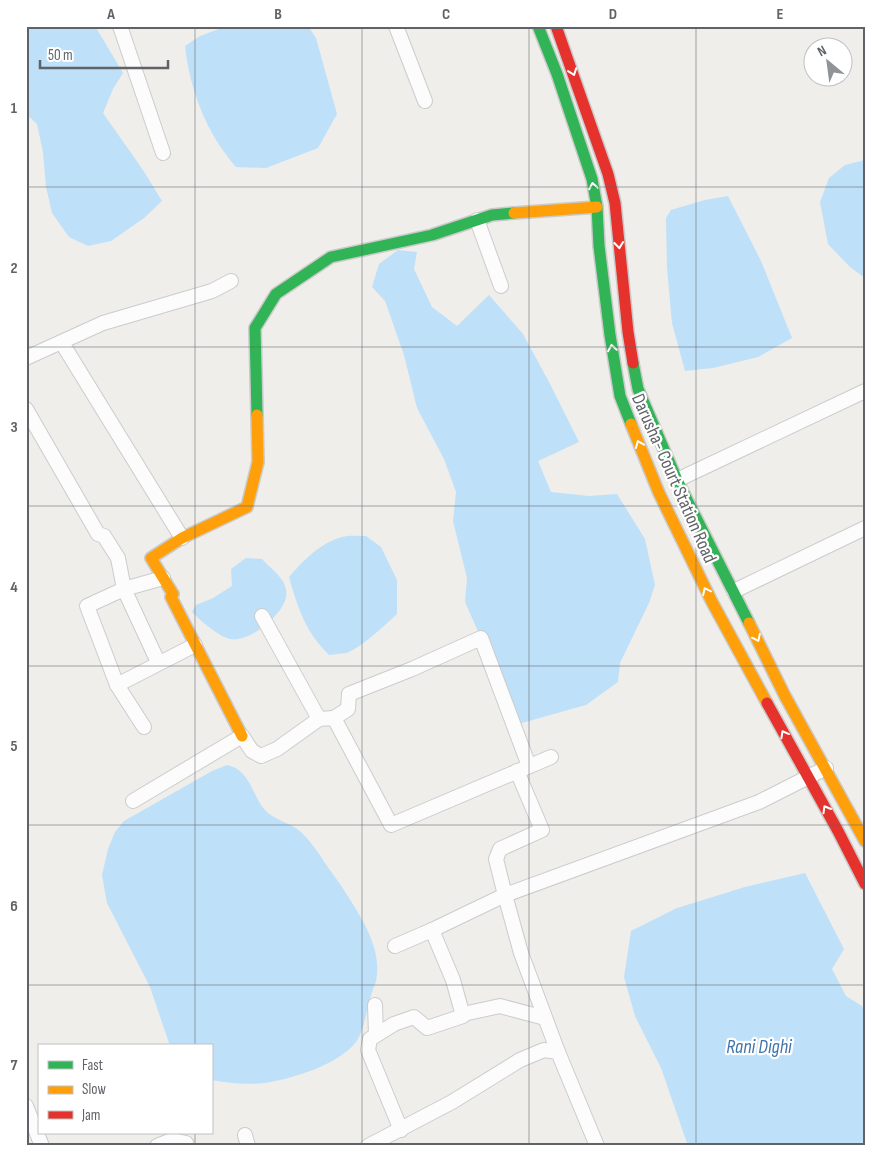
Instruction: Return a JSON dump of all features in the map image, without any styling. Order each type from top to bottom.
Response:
[{"type":"street","points":[[120,26],[163,153]]},
{"type":"street","points":[[396,26],[425,101]]},
{"type":"street","name":"Darusha- Court Station Road","points":[[538,26],[557,74],[592,179],[597,207],[601,266],[620,396],[659,493],[712,602],[838,831],[865,884]]},
{"type":"street","name":"Darusha- Court Station Road","points":[[556,26],[608,174],[615,203],[628,332],[638,390],[677,480],[786,696],[826,768],[860,819],[865,841]]},
{"type":"street","points":[[597,207],[492,215],[432,235],[331,257],[276,294],[255,328],[258,462],[247,507],[182,538],[151,558],[173,594],[171,597],[242,736],[252,751],[261,756],[277,748],[319,719],[334,718],[348,709],[349,694],[412,669],[481,638],[542,830],[500,849],[496,859],[521,952],[558,1052],[597,1146]]},
{"type":"street","points":[[477,220],[501,286]]},
{"type":"street","points":[[26,358],[103,323],[212,291],[231,281]]},
{"type":"street","points":[[62,343],[182,538]]},
{"type":"street","points":[[677,480],[865,391]]},
{"type":"street","points":[[26,409],[98,534],[104,536],[118,558],[124,589],[158,662]]},
{"type":"street","points":[[734,591],[865,528]]},
{"type":"street","points":[[144,727],[117,685],[88,606],[124,589],[163,578]]},
{"type":"street","points":[[262,616],[319,719]]},
{"type":"street","points":[[117,685],[158,662],[195,645]]},
{"type":"street","points":[[334,718],[391,826],[551,757]]},
{"type":"street","points":[[133,801],[242,736]]},
{"type":"street","points":[[395,946],[505,895],[759,802],[826,768]]},
{"type":"street","points":[[838,831],[860,819]]},
{"type":"street","points":[[432,930],[453,980],[463,1014]]},
{"type":"street","points":[[375,1004],[376,1035]]},
{"type":"street","points":[[401,1130],[368,1050],[370,1039],[394,1024],[414,1017],[427,1028],[463,1016],[463,1014],[500,1006],[545,1018]]},
{"type":"street","points":[[368,1146],[452,1102],[520,1060],[544,1050],[558,1052]]},
{"type":"street","points":[[26,1106],[42,1146]]},
{"type":"street","points":[[157,1146],[172,1140],[186,1143],[188,1146]]},
{"type":"water","points":[[26,26],[95,26],[123,73],[113,89],[103,113],[162,201],[144,218],[111,241],[88,246],[69,237],[52,213],[46,187],[43,152],[37,124],[26,114]]},
{"type":"water","points":[[227,26],[308,26],[316,38],[337,114],[318,148],[266,168],[236,167],[225,154],[208,125],[195,95],[185,46],[200,36]]},
{"type":"water","points":[[865,160],[865,278],[850,267],[828,244],[820,202],[829,178],[845,165]]},
{"type":"water","points":[[728,196],[761,261],[792,338],[758,357],[713,368],[685,371],[672,323],[667,268],[666,218],[671,210],[705,200]]},
{"type":"water","points":[[398,250],[417,252],[414,269],[432,307],[457,326],[489,295],[523,334],[579,442],[538,461],[551,492],[589,496],[617,494],[645,539],[655,585],[649,603],[620,663],[618,682],[586,705],[511,726],[481,638],[465,602],[467,578],[453,521],[456,492],[444,459],[417,408],[404,355],[385,301],[372,287],[379,264]]},
{"type":"water","points":[[345,536],[366,536],[381,547],[397,580],[397,614],[373,636],[352,651],[329,655],[314,637],[303,619],[289,577],[306,559],[326,544]]},
{"type":"water","points":[[246,558],[262,559],[283,582],[286,596],[279,612],[264,626],[246,637],[230,639],[215,632],[192,612],[196,605],[213,598],[232,586],[231,569]]},
{"type":"water","points":[[227,765],[240,771],[268,813],[298,829],[306,837],[343,888],[362,919],[376,953],[376,981],[363,1027],[356,1042],[338,1058],[314,1070],[264,1083],[251,1084],[212,1080],[212,1044],[169,1044],[150,987],[107,903],[102,875],[108,849],[115,832],[124,821],[212,771]]},
{"type":"water","name":"Rani Dighi","points":[[805,873],[844,949],[832,969],[846,996],[862,1006],[865,1012],[865,1146],[688,1146],[661,1068],[635,1016],[624,977],[631,931],[677,908],[745,887]]},
{"type":"traffic: fast","points":[[538,26],[557,74],[592,179],[597,207],[599,246],[610,335],[620,396],[631,424]]},
{"type":"traffic: fast","points":[[257,415],[255,328],[276,294],[331,257],[432,235],[492,215],[514,213]]},
{"type":"traffic: fast","points":[[633,363],[638,389],[677,480],[749,623]]},
{"type":"traffic: slow","points":[[514,213],[597,207]]},
{"type":"traffic: slow","points":[[242,736],[171,597],[173,594],[151,558],[182,538],[247,507],[258,462],[257,415]]},
{"type":"traffic: slow","points":[[631,424],[659,493],[712,602],[767,703]]},
{"type":"traffic: slow","points":[[749,623],[785,696],[865,841]]},
{"type":"traffic: jam","points":[[556,26],[608,174],[615,203],[628,332],[633,363]]},
{"type":"traffic: jam","points":[[767,703],[865,884]]}]
